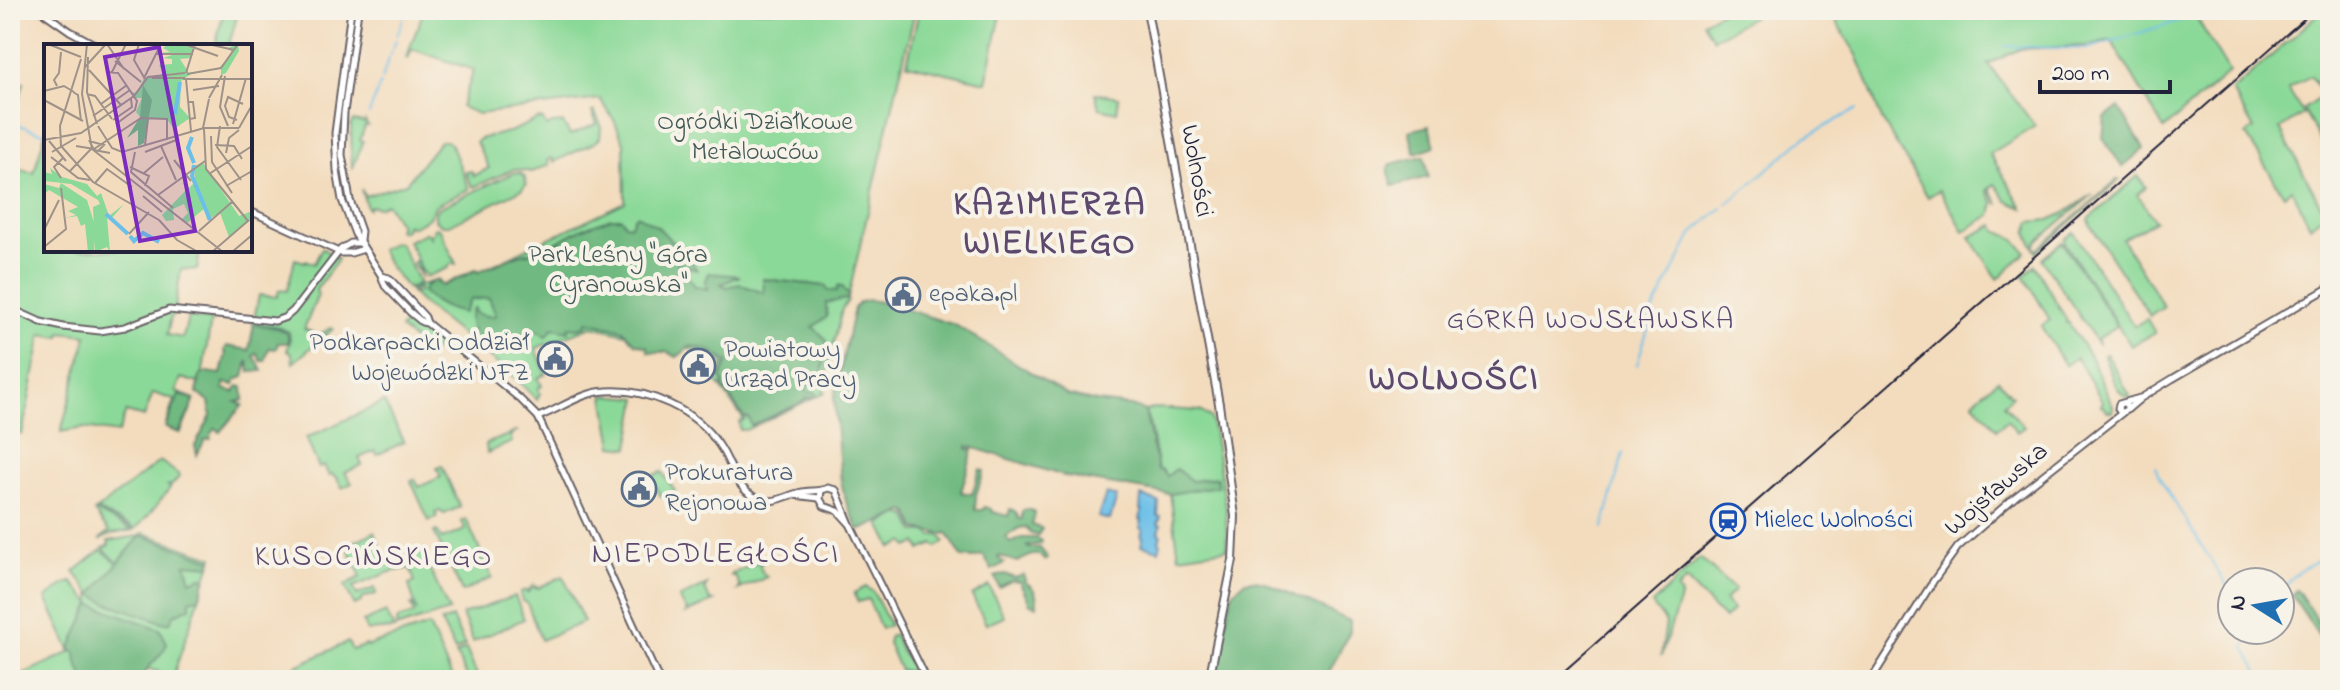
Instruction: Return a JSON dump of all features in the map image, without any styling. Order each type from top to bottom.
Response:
[{"type":"main road","name":"Wolności","points":[[1147,10],[1205,340],[1207,368],[1234,505],[1235,547],[1209,680]]},
{"type":"street","points":[[40,10],[94,44]]},
{"type":"street","points":[[351,10],[337,113],[335,154],[342,200],[355,234],[385,286],[402,304],[538,417],[659,680]]},
{"type":"street","points":[[358,10],[344,113],[342,155],[362,244]]},
{"type":"street","points":[[252,212],[339,251]]},
{"type":"street","points":[[10,308],[41,322],[100,331],[125,327],[169,310],[275,321],[293,311],[339,251],[351,243],[362,244]]},
{"type":"street","name":"Wojsławska","points":[[1871,680],[1958,547],[2005,506],[2123,408],[2330,287]]},
{"type":"street","points":[[538,417],[603,391],[632,393],[679,409],[705,428],[724,452],[742,489],[752,496],[770,501],[801,492],[828,488],[836,490],[927,680]]},
{"type":"street","points":[[821,491],[820,499],[824,506],[834,509],[850,524]]},
{"type":"street","points":[[793,495],[820,499]]},
{"type":"street","points":[[834,509],[840,502]]},
{"type":"green space","points":[[224,10],[239,10],[229,44],[216,43]]},
{"type":"green space","name":"Ogródki Działkowe Metalowców","points":[[424,10],[915,10],[847,302],[842,309],[823,389],[825,392],[746,430],[740,430],[739,422],[744,420],[717,382],[724,363],[707,353],[592,326],[536,348],[546,374],[538,378],[542,386],[538,388],[540,393],[537,400],[514,377],[420,302],[413,294],[420,291],[418,288],[411,293],[410,290],[417,286],[438,279],[442,286],[476,269],[478,272],[625,202],[624,143],[600,99],[478,114],[461,107],[474,70],[412,49],[406,58]]},
{"type":"green space","points":[[919,10],[1002,10],[986,82],[907,64]]},
{"type":"green space","points":[[1724,10],[1764,10],[1713,39],[1703,22]]},
{"type":"green space","points":[[1829,10],[2192,10],[2229,72],[2164,129],[2111,40],[2086,46],[2020,49],[1988,64],[2035,126],[1990,154],[2023,208],[2007,201],[1995,184],[1990,188],[1999,205],[1987,190],[1994,203],[1991,215],[1964,231],[1939,190],[1928,197],[1882,120],[1857,55]]},
{"type":"green space","points":[[2323,10],[2330,10],[2330,158],[2303,109],[2323,96],[2310,76],[2288,89],[2303,114],[2280,129],[2325,213],[2310,226],[2292,189],[2284,195],[2246,135],[2254,129],[2232,91]]},
{"type":"green space","points":[[10,80],[24,83],[10,131]]},
{"type":"green space","points":[[1095,93],[1119,97],[1117,112],[1099,108]]},
{"type":"green space","points":[[2119,107],[2144,149],[2122,167],[2103,138],[2105,118]]},
{"type":"green space","points":[[594,111],[601,125],[600,138],[596,142],[554,162],[552,158],[548,160],[549,165],[532,172],[514,169],[472,186],[465,172],[471,171],[474,176],[489,168],[476,142],[479,139],[512,131],[538,119],[543,120],[546,127],[563,123],[570,135],[597,124]]},
{"type":"green space","points":[[353,121],[365,121],[368,126],[365,126],[352,170],[351,125]]},
{"type":"green space","points":[[1429,126],[1435,146],[1415,153],[1409,131]]},
{"type":"green space","points":[[44,136],[44,252],[200,252],[197,270],[181,269],[174,315],[167,335],[183,338],[188,317],[211,320],[203,371],[198,383],[181,378],[176,392],[195,399],[181,433],[165,427],[174,400],[153,393],[144,417],[126,412],[118,433],[83,428],[61,432],[87,335],[61,332],[60,337],[42,334],[22,434],[10,433],[10,281],[14,264],[10,263],[10,167],[34,173]]},
{"type":"green space","points":[[440,141],[451,144],[469,189],[436,205],[428,219],[411,227],[406,225],[406,230],[399,231],[400,225],[386,203],[367,208],[361,189],[365,196],[406,183]]},
{"type":"green space","points":[[1424,156],[1428,177],[1393,186],[1388,169],[1391,164]]},
{"type":"green space","points":[[513,173],[525,177],[526,185],[521,190],[449,225],[435,220],[438,208]]},
{"type":"green space","points":[[2138,176],[2146,187],[2137,194],[2155,221],[2122,239],[2164,307],[2150,316],[2089,219]]},
{"type":"green space","points":[[2117,180],[2037,252],[2035,248],[2038,249]]},
{"type":"green space","points":[[2093,194],[2034,247],[2027,232],[2031,222],[2049,220],[2065,213]]},
{"type":"green space","name":"Park Leśny \"Góra Cyranowska\"","points":[[637,215],[658,227],[693,264],[697,270],[678,264],[695,286],[708,289],[705,282],[709,273],[740,276],[721,284],[727,287],[739,284],[764,293],[763,279],[826,286],[828,290],[837,291],[838,286],[849,293],[847,299],[826,303],[827,317],[813,327],[826,339],[829,348],[822,377],[818,374],[806,389],[816,392],[817,396],[806,398],[751,426],[749,418],[744,417],[722,386],[721,378],[728,362],[709,350],[691,346],[677,357],[667,352],[648,352],[648,347],[635,343],[623,330],[587,321],[587,325],[579,328],[569,327],[569,331],[553,328],[546,337],[541,332],[531,330],[525,338],[510,341],[503,347],[489,346],[472,330],[470,315],[475,308],[475,313],[496,315],[489,298],[470,300],[463,313],[441,306],[423,293],[425,286],[436,280],[442,286],[476,270],[478,272],[518,255],[542,250],[581,229],[611,218],[621,218],[625,224],[631,225]]},
{"type":"green space","points":[[1994,225],[1997,231],[2015,239],[2026,252],[1998,279],[1970,237]]},
{"type":"green space","points":[[436,227],[440,229],[456,264],[426,277],[417,263],[422,278],[413,264],[418,262],[408,241],[427,232],[430,237]]},
{"type":"green space","points":[[2074,232],[2134,326],[2147,319],[2155,333],[2131,346],[2065,243],[2065,239]]},
{"type":"green space","points":[[393,242],[400,244],[419,283],[408,289],[380,250]]},
{"type":"green space","points":[[2062,242],[2117,326],[2097,339],[2098,344],[2042,259]]},
{"type":"green space","points":[[322,248],[338,259],[316,290],[318,295],[304,329],[319,335],[333,329],[293,363],[292,353],[287,351],[289,332],[276,326],[253,324],[259,295],[277,297],[279,290],[287,291],[295,259],[314,264]]},
{"type":"green space","points":[[2035,265],[2066,323],[2090,356],[2113,406],[2112,412],[2101,405],[2103,402],[2078,360],[2076,358],[2065,365],[2041,326],[2050,320],[2024,276]]},
{"type":"green space","points":[[869,300],[955,325],[1067,395],[1145,411],[1158,470],[1167,476],[1176,469],[1192,481],[1217,477],[1218,486],[1170,494],[1067,477],[968,446],[973,450],[961,492],[972,494],[980,469],[984,471],[975,510],[985,507],[1008,516],[1010,509],[1019,519],[1022,519],[1022,511],[1033,511],[1032,525],[1042,529],[1038,535],[1031,534],[1026,527],[1006,537],[1010,543],[1021,538],[1037,538],[1042,541],[1041,544],[1028,548],[1040,548],[1048,558],[1045,560],[1040,555],[1032,555],[1017,562],[999,556],[1004,563],[992,570],[983,555],[962,557],[947,533],[916,529],[905,511],[859,531],[846,502],[841,481],[834,399],[854,308],[860,302]]},
{"type":"green space","points":[[407,321],[412,321],[439,344],[431,354],[400,329]]},
{"type":"green space","points":[[254,324],[284,331],[288,334],[288,343],[278,343],[276,349],[269,348],[265,361],[261,361],[257,353],[254,356],[263,371],[250,372],[248,361],[244,377],[236,380],[234,385],[224,383],[224,389],[234,392],[239,386],[243,387],[244,400],[236,402],[243,405],[220,432],[216,428],[197,455],[195,446],[211,416],[209,401],[197,393],[200,376],[207,372],[221,374],[227,346],[249,350]]},
{"type":"green space","points":[[2107,354],[2130,396],[2128,398],[2113,379],[2104,355]]},
{"type":"green space","points":[[1998,380],[2012,396],[2004,404],[2024,427],[2017,432],[2007,420],[1997,429],[1973,401]]},
{"type":"green space","points":[[179,395],[192,398],[194,402],[179,433],[166,428],[166,425]]},
{"type":"green space","points":[[604,395],[638,398],[629,448],[613,446]]},
{"type":"green space","points":[[384,402],[404,442],[377,455],[375,451],[359,458],[362,465],[345,473],[352,483],[342,488],[336,477],[332,474],[329,476],[324,466],[319,468],[306,438]]},
{"type":"green space","points":[[1155,408],[1200,411],[1211,418],[1226,506],[1227,549],[1179,556],[1170,494],[1144,490],[1145,483],[1159,475],[1145,411]]},
{"type":"green space","points":[[518,431],[510,436],[512,442],[487,453],[486,444]]},
{"type":"green space","points":[[160,461],[179,477],[168,486],[171,487],[135,529],[97,510]]},
{"type":"green space","points":[[442,466],[460,507],[444,514],[440,511],[435,513],[437,517],[429,521],[411,481],[415,479],[419,487],[441,477],[437,468]]},
{"type":"green space","points":[[662,472],[675,491],[661,497],[651,476]]},
{"type":"green space","points":[[95,511],[134,530],[99,540],[109,532]]},
{"type":"green space","points":[[903,513],[915,532],[940,535],[945,542],[921,550],[917,543],[908,547],[905,542],[892,548],[880,524]]},
{"type":"green space","points":[[466,519],[492,578],[462,592],[434,532],[437,531],[442,539],[465,530],[462,521]]},
{"type":"green space","points":[[374,532],[389,565],[421,550],[449,611],[396,628],[398,619],[414,614],[411,605],[417,612],[409,585],[415,582],[410,568],[390,572],[353,587],[357,595],[375,588],[376,594],[354,605],[345,585],[361,577],[347,545]]},
{"type":"green space","points":[[143,533],[213,557],[173,676],[159,680],[159,672],[147,668],[141,680],[26,680],[23,674],[71,652],[46,598],[72,582],[91,603],[91,593],[74,572],[101,550],[117,562],[103,548],[109,545],[108,541]]},
{"type":"green space","points":[[141,535],[212,560],[210,566],[186,564],[191,581],[206,578],[199,598],[190,600],[190,607],[175,614],[170,622],[165,623],[107,603],[92,594]]},
{"type":"green space","points":[[1700,558],[1735,590],[1725,600],[1733,610],[1724,619],[1686,580],[1677,590],[1681,595],[1661,657],[1666,623],[1652,604]]},
{"type":"green space","points":[[760,561],[762,563],[759,565],[767,577],[738,590],[740,587],[732,574]]},
{"type":"green space","points":[[1005,574],[1014,578],[1024,575],[1025,582],[1035,592],[1037,606],[1030,604],[1020,582],[1011,581],[999,587],[995,577]]},
{"type":"green space","points":[[563,576],[584,622],[541,640],[520,593],[525,590],[527,593],[531,587],[538,588]]},
{"type":"green space","points":[[1245,581],[1265,582],[1350,621],[1350,631],[1325,680],[1214,680],[1232,593]]},
{"type":"green space","points":[[707,585],[705,589],[710,600],[714,601],[685,614],[687,611],[679,598]]},
{"type":"green space","points":[[989,586],[1004,616],[986,624],[972,596]]},
{"type":"green space","points":[[866,587],[873,592],[890,625],[881,629],[868,599],[858,602],[854,593]]},
{"type":"green space","points":[[2296,590],[2330,641],[2330,653],[2296,601]]},
{"type":"green space","points":[[515,596],[524,619],[473,642],[462,615]]},
{"type":"green space","points":[[91,604],[160,629],[167,643],[141,680],[85,680],[76,653],[70,649]]},
{"type":"green space","points":[[386,612],[394,629],[367,631],[363,622]]},
{"type":"green space","points":[[452,618],[465,646],[455,651],[441,622]]},
{"type":"green space","points":[[429,626],[453,680],[266,680],[348,642],[352,650],[368,647]]},
{"type":"green space","points":[[894,634],[902,653],[913,666],[907,672],[903,670],[904,673],[901,673],[888,643]]},
{"type":"green space","points":[[466,649],[477,675],[472,680],[468,680],[456,654]]},
{"type":"water","points":[[1106,494],[1117,497],[1110,520],[1098,517]]},
{"type":"water","points":[[1141,496],[1159,502],[1159,550],[1141,545]]},
{"type":"waterway","points":[[404,17],[407,10]]},
{"type":"waterway","points":[[2005,46],[2087,49],[2214,10]]},
{"type":"waterway","points":[[397,36],[403,20]]},
{"type":"waterway","points":[[393,48],[396,40]]},
{"type":"waterway","points":[[390,55],[392,51]]},
{"type":"waterway","points":[[382,78],[389,58]]},
{"type":"waterway","points":[[369,114],[380,84]]},
{"type":"waterway","points":[[1727,204],[1804,138],[1857,109]]},
{"type":"waterway","points":[[15,124],[26,127]]},
{"type":"waterway","points":[[28,128],[44,133]]},
{"type":"waterway","points":[[1637,365],[1653,311],[1693,233],[1722,208]]},
{"type":"waterway","points":[[1603,528],[1623,453]]},
{"type":"waterway","points":[[2155,466],[2216,568]]},
{"type":"waterway","points":[[2296,574],[2330,552]]},
{"type":"waterway","points":[[2246,646],[2263,680]]},
{"type":"railway","points":[[1554,680],[2314,10]]},
{"type":"place","name":"epaka.pl","points":[[903,295]]},
{"type":"place","name":"Podkarpacki Oddział Wojewódzki NFZ","points":[[555,359]]},
{"type":"place","name":"Powiatowy Urząd Pracy","points":[[698,366]]},
{"type":"place","name":"Prokuratura Rejonowa","points":[[639,489]]},
{"type":"place","name":"Mielec Wolności","points":[[1728,521]]},
{"type":"district","name":"KAZIMIERZA WIELKIEGO","points":[[1050,226]]},
{"type":"district","name":"GÓRKA WOJSŁAWSKA","points":[[1591,321]]},
{"type":"district","name":"WOLNOŚCI","points":[[1454,381]]},
{"type":"district","name":"NIEPODLEGŁOŚCI","points":[[716,555]]},
{"type":"district","name":"KUSOCIŃSKIEGO","points":[[374,558]]}]
